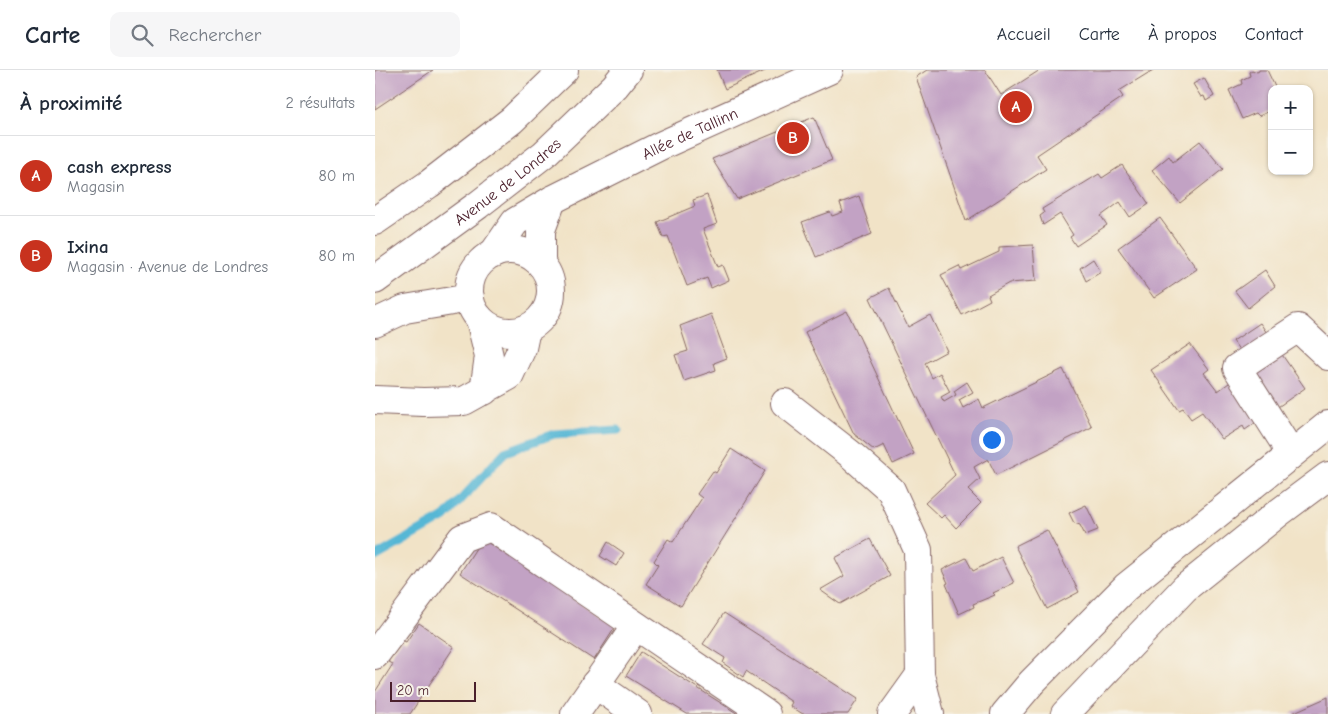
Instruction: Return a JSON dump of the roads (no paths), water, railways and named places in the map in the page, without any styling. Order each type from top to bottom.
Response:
[{"type":"main road","points":[[375,221],[429,184],[512,120],[564,70]]},
{"type":"main road","name":"Avenue de Londres","points":[[375,280],[544,154],[615,86],[628,70]]},
{"type":"main road","name":"Allée de Tallinn","points":[[493,254],[515,222],[552,200],[660,146],[829,70]]},
{"type":"main road","points":[[541,264],[541,230],[552,200]]},
{"type":"main road","points":[[475,308],[489,326],[500,331],[513,332],[526,329],[537,323],[550,301],[551,287],[548,275],[541,264],[531,256],[519,251],[505,251],[493,254],[482,262],[474,272],[470,285],[475,308],[489,356],[484,391]]},
{"type":"main road","points":[[375,323],[405,309],[475,308]]},
{"type":"main road","points":[[1288,457],[1284,442],[1237,368],[1298,328],[1328,356]]},
{"type":"main road","points":[[375,400],[464,401],[509,376],[522,348],[526,329]]},
{"type":"main road","points":[[785,403],[849,453],[891,490],[918,550],[920,676],[930,714]]},
{"type":"main road","points":[[1005,714],[1032,682],[1126,587],[1328,425]]},
{"type":"main road","points":[[1065,714],[1185,588],[1277,514],[1328,476]]},
{"type":"main road","points":[[375,655],[461,538],[491,527],[766,714]]},
{"type":"main road","points":[[575,714],[636,626]]},
{"type":"main road","points":[[892,714],[920,676]]},
{"type":"main road","points":[[595,684],[638,714]]},
{"type":"waterway","points":[[375,557],[445,517],[505,452],[554,434],[618,430]]},
{"type":"place","name":"cash express","points":[[1016,107]]},
{"type":"place","name":"Ixina","points":[[793,138]]}]
